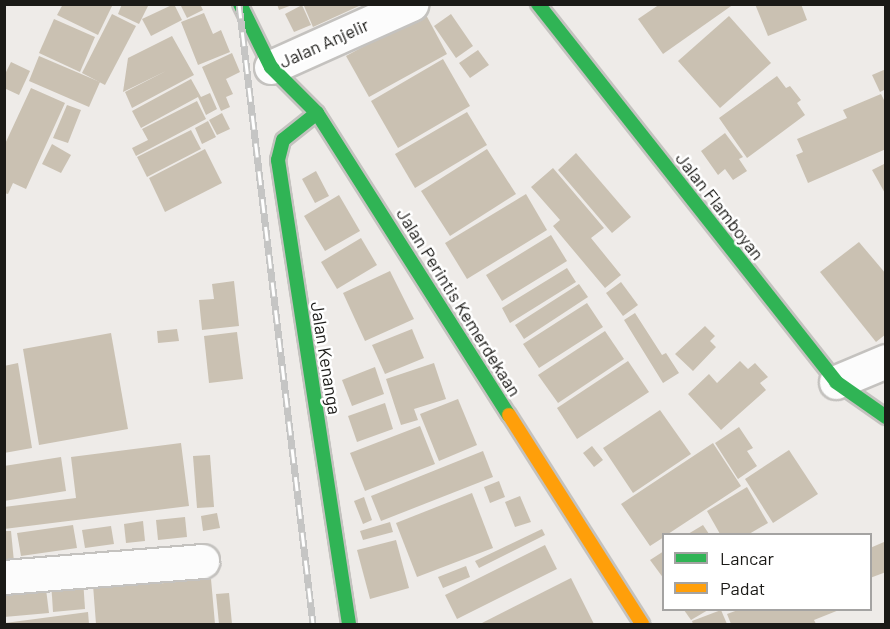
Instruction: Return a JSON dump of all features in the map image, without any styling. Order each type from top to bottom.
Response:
[{"type":"street","name":"Jalan Perintis Kemerdekaan","points":[[240,4],[271,67],[317,113],[642,624]]},
{"type":"street","name":"Jalan Anjelir","points":[[271,67],[411,4]]},
{"type":"street","name":"Jalan Flamboyan","points":[[538,4],[836,382],[885,417]]},
{"type":"street","name":"Jalan Kenanga","points":[[317,113],[283,140],[278,160],[349,624]]},
{"type":"street","points":[[836,382],[885,360]]},
{"type":"street","points":[[4,577],[202,561]]},
{"type":"building","points":[[63,4],[113,4],[98,35],[57,15]]},
{"type":"building","points":[[122,4],[149,4],[139,24],[118,14]]},
{"type":"building","points":[[174,4],[182,20],[151,36],[142,19]]},
{"type":"building","points":[[180,4],[200,4],[203,10],[187,18]]},
{"type":"building","points":[[277,4],[292,4],[292,5],[279,10]]},
{"type":"building","points":[[308,4],[358,4],[359,6],[313,27],[304,6]]},
{"type":"building","points":[[660,4],[734,4],[663,54],[638,19]]},
{"type":"building","points":[[755,4],[801,4],[807,20],[768,36]]},
{"type":"building","points":[[302,5],[311,25],[294,32],[285,14]]},
{"type":"building","points":[[204,13],[213,34],[221,30],[230,52],[198,65],[181,22]]},
{"type":"building","points":[[425,13],[447,54],[369,97],[346,56]]},
{"type":"building","points":[[112,14],[136,26],[105,85],[82,73]]},
{"type":"building","points":[[451,14],[473,46],[456,58],[434,26]]},
{"type":"building","points":[[729,16],[771,63],[720,108],[678,61]]},
{"type":"building","points":[[54,19],[95,37],[80,72],[39,53]]},
{"type":"building","points":[[172,36],[194,75],[132,108],[125,92],[166,71],[123,92],[128,58]]},
{"type":"building","points":[[478,50],[489,65],[470,78],[459,63]]},
{"type":"building","points":[[232,53],[240,72],[226,79],[233,94],[226,97],[230,107],[221,111],[202,67]]},
{"type":"building","points":[[39,56],[100,82],[89,107],[29,81]]},
{"type":"building","points":[[443,59],[470,106],[398,148],[371,101]]},
{"type":"building","points":[[11,62],[30,71],[19,95],[4,88],[4,76]]},
{"type":"building","points":[[886,69],[886,89],[880,92],[872,75]]},
{"type":"building","points":[[777,76],[786,88],[790,86],[801,100],[797,103],[805,115],[747,158],[719,118]]},
{"type":"building","points":[[191,79],[201,97],[210,93],[217,109],[206,115],[198,97],[141,128],[132,111]]},
{"type":"building","points":[[31,88],[65,103],[26,189],[13,183],[8,194],[4,193],[4,146]]},
{"type":"building","points":[[881,94],[886,104],[886,149],[808,183],[796,155],[803,152],[797,139],[847,118],[843,110]]},
{"type":"building","points":[[197,101],[206,119],[136,156],[132,148],[148,140],[142,129]]},
{"type":"building","points":[[67,105],[81,110],[68,143],[53,138]]},
{"type":"building","points":[[467,112],[487,145],[415,188],[395,154]]},
{"type":"building","points":[[222,113],[230,129],[217,135],[209,120]]},
{"type":"building","points":[[208,121],[216,137],[202,144],[195,128]]},
{"type":"building","points":[[191,130],[201,149],[147,177],[137,157]]},
{"type":"building","points":[[725,133],[743,157],[739,159],[747,171],[733,180],[725,169],[718,175],[701,151]]},
{"type":"building","points":[[52,144],[71,155],[61,173],[42,164]]},
{"type":"building","points":[[205,149],[222,183],[165,212],[149,178]]},
{"type":"building","points":[[487,149],[516,194],[450,236],[421,191]]},
{"type":"building","points":[[576,153],[631,217],[612,233],[558,170]]},
{"type":"building","points":[[886,163],[886,195],[872,170]]},
{"type":"building","points":[[553,168],[604,228],[591,238],[621,275],[605,288],[553,226],[560,220],[531,187]]},
{"type":"building","points":[[316,171],[329,196],[315,203],[302,179]]},
{"type":"building","points":[[526,194],[547,230],[467,279],[445,243]]},
{"type":"building","points":[[339,195],[360,231],[325,251],[304,216]]},
{"type":"building","points":[[551,235],[567,261],[502,301],[486,275]]},
{"type":"building","points":[[361,238],[377,265],[337,289],[321,262]]},
{"type":"building","points":[[859,242],[886,274],[886,334],[876,342],[820,272]]},
{"type":"building","points":[[567,268],[576,282],[510,323],[502,308]]},
{"type":"building","points":[[390,271],[414,319],[365,341],[343,293]]},
{"type":"building","points":[[234,281],[239,326],[202,330],[199,300],[214,299],[212,284]]},
{"type":"building","points":[[621,282],[638,305],[623,316],[606,293]]},
{"type":"building","points":[[579,284],[588,297],[524,339],[515,325]]},
{"type":"building","points":[[587,303],[603,327],[539,368],[523,344]]},
{"type":"building","points":[[635,313],[662,355],[666,353],[679,373],[663,383],[624,320]]},
{"type":"building","points":[[705,326],[715,336],[710,341],[716,347],[693,371],[675,354]]},
{"type":"building","points":[[177,329],[179,341],[158,343],[157,331]]},
{"type":"building","points":[[412,329],[424,358],[385,374],[372,345]]},
{"type":"building","points":[[605,331],[624,359],[558,403],[538,375]]},
{"type":"building","points":[[237,332],[243,379],[209,383],[204,336]]},
{"type":"building","points":[[111,333],[128,429],[39,445],[23,349]]},
{"type":"building","points":[[628,361],[649,392],[577,439],[557,408]]},
{"type":"building","points":[[740,361],[748,369],[755,363],[768,377],[760,383],[766,390],[721,430],[688,394],[709,374],[717,383]]},
{"type":"building","points":[[18,363],[32,448],[4,453],[4,366]]},
{"type":"building","points":[[434,363],[446,399],[414,409],[418,420],[401,425],[386,379]]},
{"type":"building","points":[[375,367],[384,394],[352,406],[342,380]]},
{"type":"building","points":[[458,399],[477,445],[439,461],[420,414]]},
{"type":"building","points":[[385,403],[393,429],[357,442],[348,416]]},
{"type":"building","points":[[660,410],[691,454],[633,493],[603,448]]},
{"type":"building","points":[[420,426],[435,464],[365,491],[350,453]]},
{"type":"building","points":[[739,427],[753,448],[747,451],[757,466],[738,479],[715,443]]},
{"type":"building","points":[[181,443],[189,506],[4,529],[4,507],[76,498],[71,457]]},
{"type":"building","points":[[713,443],[741,486],[670,533],[662,533],[662,538],[650,546],[621,504]]},
{"type":"building","points":[[592,446],[603,460],[594,467],[583,453]]},
{"type":"building","points":[[789,450],[818,494],[773,523],[745,479]]},
{"type":"building","points":[[483,451],[493,477],[381,521],[371,496]]},
{"type":"building","points":[[210,455],[214,507],[197,508],[193,456]]},
{"type":"building","points":[[61,457],[66,491],[4,501],[4,466]]},
{"type":"building","points":[[499,481],[505,497],[490,503],[484,487]]},
{"type":"building","points":[[747,487],[768,523],[751,533],[719,533],[707,511]]},
{"type":"building","points":[[472,493],[493,548],[417,577],[396,523]]},
{"type":"building","points":[[520,496],[531,522],[515,527],[505,502]]},
{"type":"building","points":[[364,497],[372,520],[363,524],[354,501]]},
{"type":"building","points":[[217,513],[220,528],[203,531],[201,516]]},
{"type":"building","points":[[185,517],[187,537],[158,540],[156,520]]},
{"type":"building","points":[[143,521],[145,541],[126,543],[124,524]]},
{"type":"building","points":[[390,522],[393,532],[363,540],[360,531]]},
{"type":"building","points":[[73,525],[77,548],[21,556],[17,533]]},
{"type":"building","points":[[703,525],[708,533],[690,533]]},
{"type":"building","points":[[111,526],[114,544],[85,548],[82,530]]},
{"type":"building","points":[[542,529],[545,535],[479,568],[475,561]]},
{"type":"building","points":[[4,531],[11,531],[14,562],[4,564]]},
{"type":"building","points":[[396,540],[409,588],[370,599],[357,550]]},
{"type":"building","points":[[884,542],[886,572],[872,577],[872,547]]},
{"type":"building","points":[[545,545],[557,569],[457,619],[445,595]]},
{"type":"building","points":[[662,552],[662,576],[650,560]]},
{"type":"building","points":[[466,566],[470,577],[443,588],[438,577]]},
{"type":"building","points":[[152,571],[153,584],[211,579],[215,624],[96,624],[93,585]]},
{"type":"building","points":[[571,578],[594,624],[480,624]]},
{"type":"building","points":[[83,579],[85,609],[53,612],[51,581]]},
{"type":"building","points":[[45,581],[49,613],[4,617],[4,586]]},
{"type":"building","points":[[229,593],[232,624],[219,624],[216,594]]},
{"type":"building","points":[[685,611],[706,611],[691,620]]},
{"type":"building","points":[[721,611],[727,624],[693,624],[692,621]]},
{"type":"building","points":[[735,611],[836,611],[814,620],[816,624],[731,624],[727,614]]},
{"type":"building","points":[[88,612],[89,624],[5,624],[5,623]]},
{"type":"railway","points":[[239,4],[313,624]]},
{"type":"traffic: fast","points":[[240,4],[271,67],[317,113],[509,415]]},
{"type":"traffic: fast","points":[[538,4],[836,382],[886,417]]},
{"type":"traffic: fast","points":[[317,113],[283,140],[278,160],[349,624]]},
{"type":"traffic: slow","points":[[509,415],[642,624]]}]
